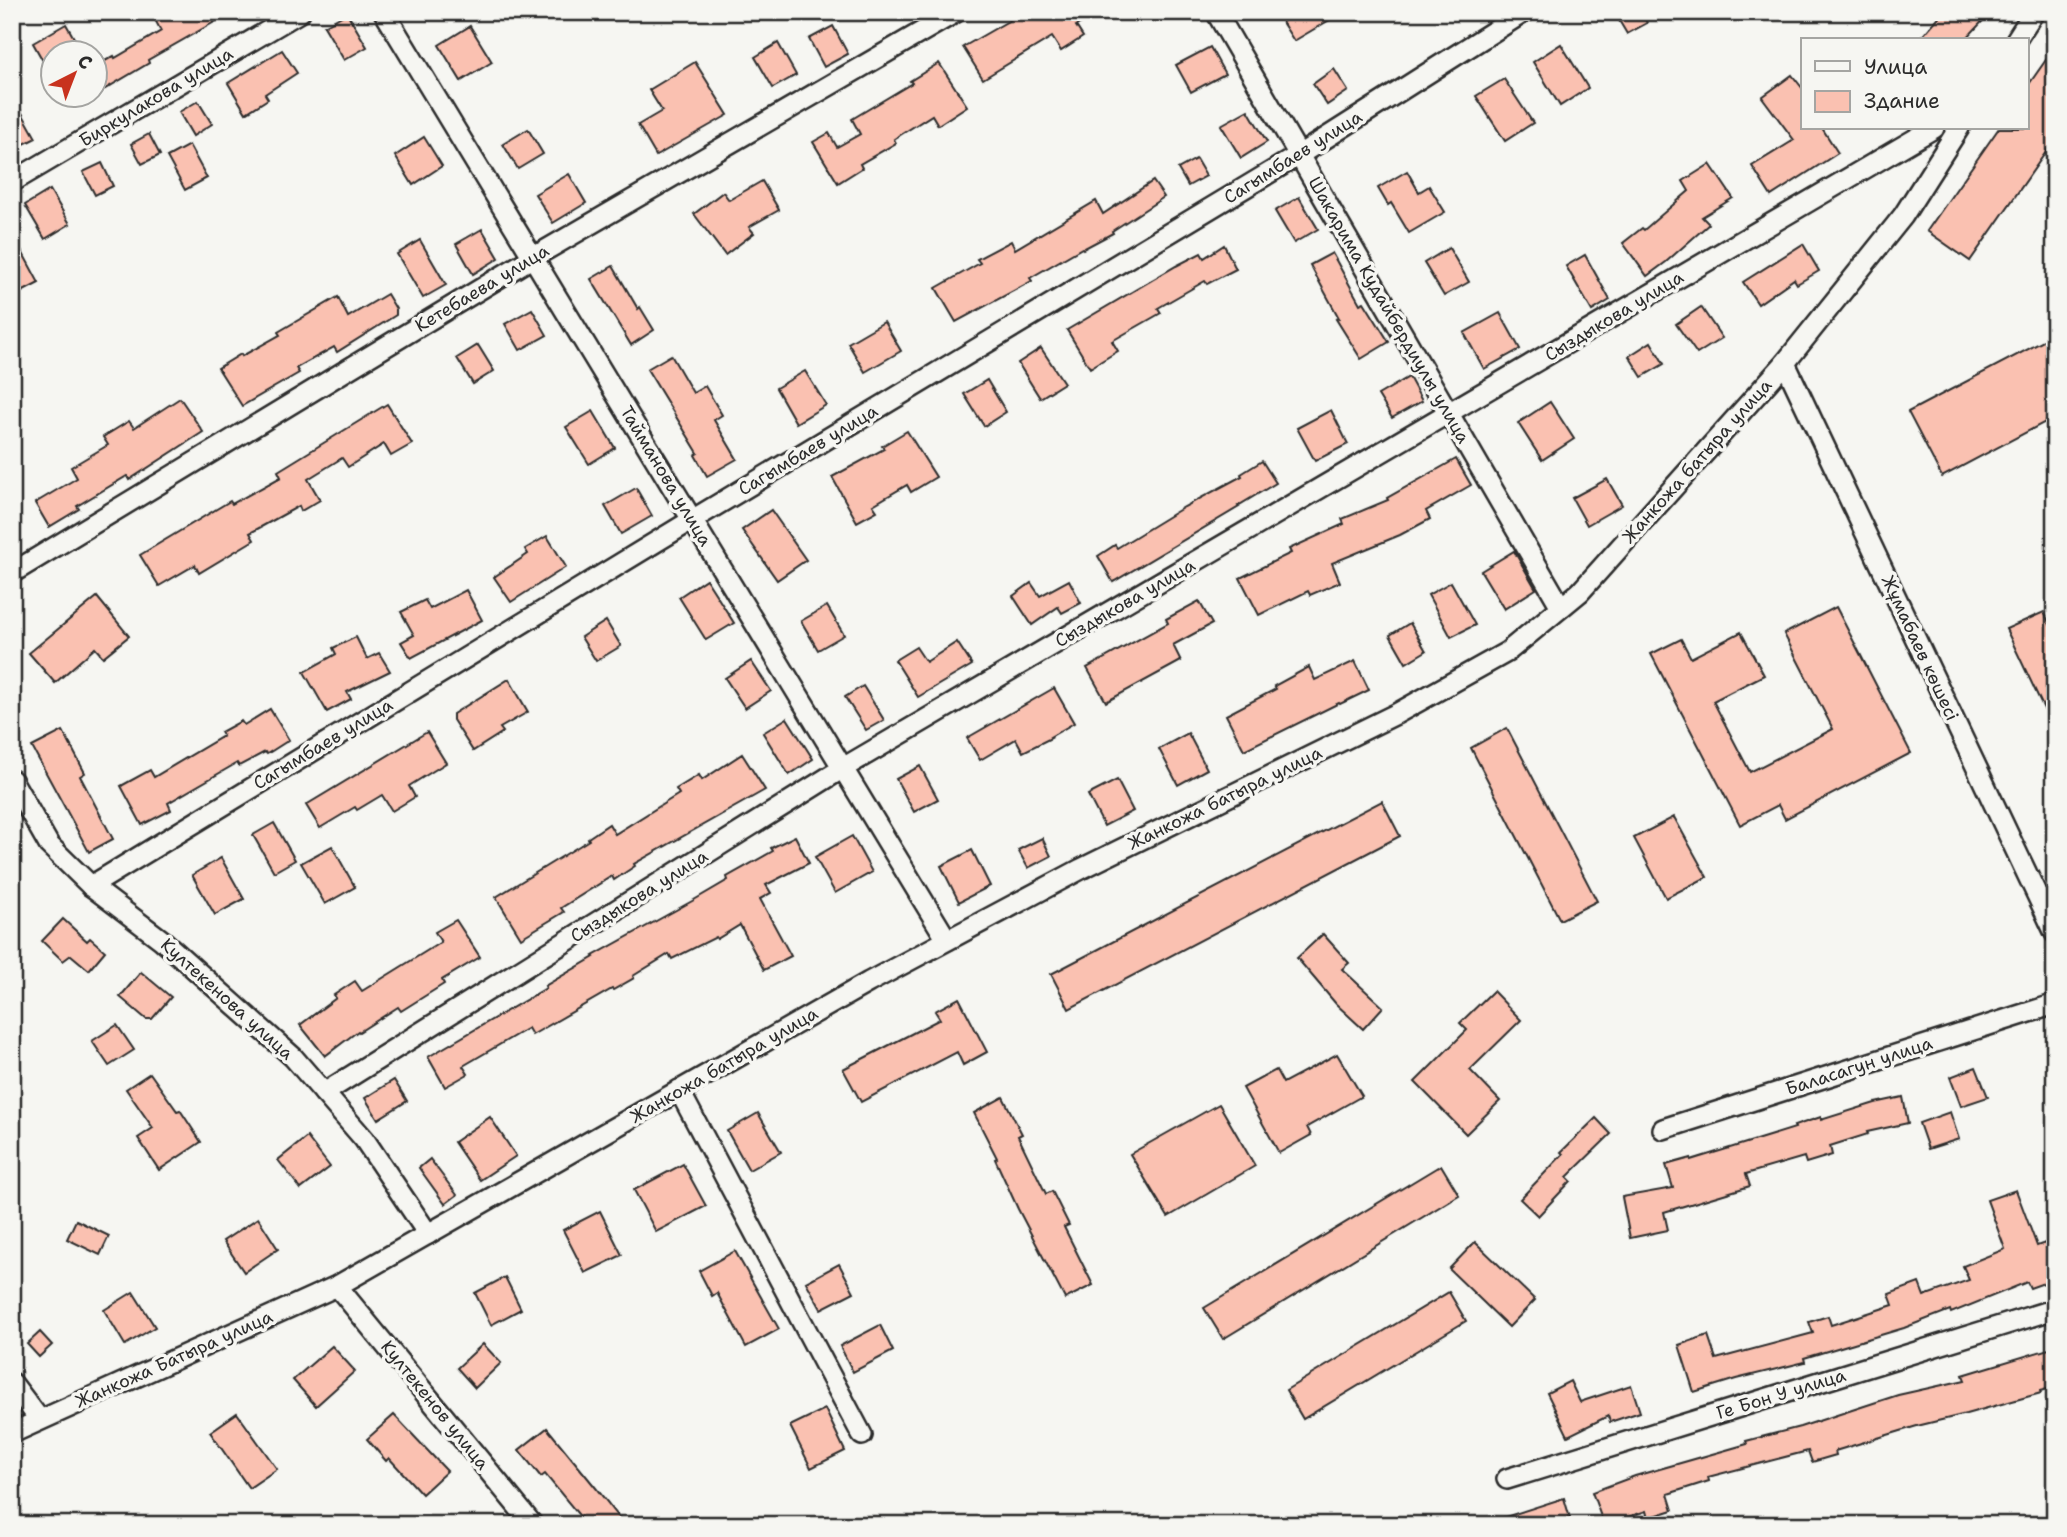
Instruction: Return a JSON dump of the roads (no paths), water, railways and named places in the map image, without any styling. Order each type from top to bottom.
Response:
[{"type":"street","name":"Биркулакова улица","points":[[12,182],[300,12]]},
{"type":"street","name":"Тайманова улица","points":[[384,12],[947,940]]},
{"type":"street","name":"Кетебаева улица","points":[[12,573],[533,257],[956,12]]},
{"type":"street","name":"Шакарима Кудайбердиулы улица","points":[[1216,12],[1562,607]]},
{"type":"street","name":"Сагымбаев улица","points":[[90,886],[1299,155],[1524,12]]},
{"type":"street","points":[[2017,38],[2034,12]]},
{"type":"street","name":"Сыздыкова улица","points":[[324,1093],[843,768],[1931,130]]},
{"type":"street","name":"Жанкожа батыра улица","points":[[337,1286],[947,940],[1081,869],[1396,714],[1507,652],[1580,592],[1785,363],[1903,216],[1958,130]]},
{"type":"street","name":"Жұмабаев көшесі","points":[[1785,363],[2055,933]]},
{"type":"street","name":"Култекенова улица","points":[[12,779],[49,845],[90,886],[162,940],[293,1057],[364,1139],[428,1234]]},
{"type":"street","name":"Баласагун улица","points":[[1663,1129],[2055,1004]]},
{"type":"street","points":[[679,1090],[862,1435]]},
{"type":"street","name":"Жанкожа Батыра улица","points":[[12,1433],[337,1286]]},
{"type":"street","name":"Култекенов улица","points":[[337,1286],[533,1525]]},
{"type":"street","name":"Ге Бон У улица","points":[[1507,1479],[2055,1308]]},
{"type":"street","points":[[12,1383],[40,1420]]}]
